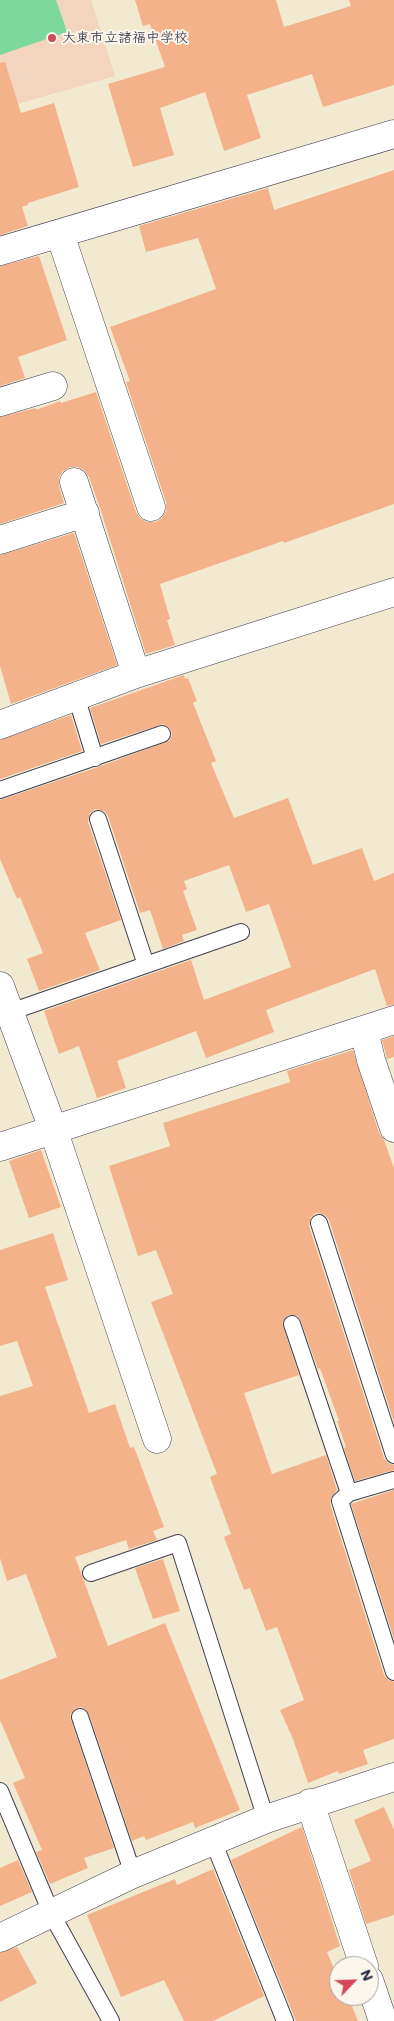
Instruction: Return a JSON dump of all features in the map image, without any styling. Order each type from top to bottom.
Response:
[{"type":"street","points":[[0,251],[394,134]]},
{"type":"street","points":[[60,234],[151,507]]},
{"type":"street","points":[[0,402],[54,386]]},
{"type":"street","points":[[74,482],[136,674]]},
{"type":"street","points":[[0,540],[85,513]]},
{"type":"street","points":[[2,718],[76,696],[136,674],[394,592]]},
{"type":"street","points":[[0,986],[53,1129],[157,1439]]},
{"type":"street","points":[[0,1147],[394,1020]]},
{"type":"street","points":[[364,1030],[371,1060],[394,1128]]},
{"type":"street","points":[[0,1938],[52,1915],[133,1874],[266,1819],[394,1777]]},
{"type":"street","points":[[310,1803],[361,1956]]},
{"type":"street","points":[[378,2006],[383,2021]]},
{"type":"lane","points":[[76,696],[95,758]]},
{"type":"lane","points":[[0,790],[162,734]]},
{"type":"lane","points":[[98,819],[146,965]]},
{"type":"lane","points":[[10,1012],[241,932]]},
{"type":"lane","points":[[319,1223],[394,1455]]},
{"type":"lane","points":[[292,1324],[349,1493]]},
{"type":"lane","points":[[394,1480],[349,1493],[340,1501],[394,1672]]},
{"type":"lane","points":[[90,1573],[178,1543],[266,1819]]},
{"type":"lane","points":[[80,1716],[133,1874]]},
{"type":"lane","points":[[0,1791],[52,1915],[112,2021]]},
{"type":"lane","points":[[213,1842],[285,2021]]},
{"type":"shaded area","name":"大東市立諸福中学校","points":[[0,0],[91,0],[115,76],[0,109]]},
{"type":"green space","points":[[0,0],[56,0],[67,32],[0,55]]},
{"type":"building","points":[[135,0],[276,0],[284,27],[351,6],[349,0],[394,0],[394,85],[323,107],[312,74],[247,95],[261,138],[224,151],[205,92],[160,108],[174,155],[133,167],[108,84],[165,67],[150,24],[143,26]]},
{"type":"building","points":[[5,62],[21,113],[54,103],[79,187],[28,203],[28,205],[22,207],[28,226],[0,235],[0,63]]},
{"type":"building","points":[[394,170],[394,504],[160,584],[170,619],[167,620],[175,645],[146,654],[100,508],[89,477],[84,470],[78,467],[70,467],[62,472],[59,478],[59,486],[64,503],[0,524],[0,417],[36,408],[36,410],[60,401],[61,403],[96,392],[136,512],[140,518],[147,522],[156,522],[162,518],[166,511],[166,502],[126,382],[130,381],[110,327],[216,289],[198,238],[146,252],[139,226],[268,188],[274,210]]},
{"type":"building","points":[[39,256],[67,340],[18,357],[25,378],[0,386],[0,266]]},
{"type":"building","points":[[74,533],[117,665],[11,704],[0,666],[0,555]]},
{"type":"building","points":[[184,675],[185,679],[188,678],[197,701],[193,703],[216,761],[211,763],[234,818],[288,798],[313,865],[362,848],[374,881],[394,873],[394,1005],[387,1006],[375,969],[266,1010],[274,1032],[206,1058],[196,1031],[117,1061],[126,1088],[97,1098],[79,1046],[59,1054],[44,1011],[191,960],[204,1000],[291,967],[269,904],[246,912],[229,865],[184,881],[187,889],[183,891],[197,930],[182,935],[184,941],[163,949],[150,910],[140,913],[108,816],[104,811],[95,809],[90,813],[88,822],[121,920],[85,933],[100,970],[39,991],[27,959],[43,953],[20,897],[17,899],[0,859],[0,800],[169,741],[172,735],[171,730],[163,724],[101,744],[90,708]]},
{"type":"building","points":[[71,715],[82,751],[0,779],[0,740]]},
{"type":"building","points":[[394,1036],[394,1057],[387,1059],[382,1040]]},
{"type":"building","points":[[353,1050],[379,1133],[384,1140],[394,1168],[394,1422],[329,1220],[325,1215],[316,1213],[311,1217],[309,1226],[384,1458],[388,1463],[394,1465],[394,1470],[355,1481],[344,1448],[346,1447],[337,1421],[339,1421],[320,1368],[318,1369],[298,1316],[288,1315],[282,1323],[299,1375],[244,1393],[272,1474],[326,1455],[337,1490],[331,1498],[330,1504],[384,1675],[388,1680],[394,1682],[394,1739],[363,1750],[368,1764],[339,1774],[338,1771],[308,1783],[293,1739],[280,1710],[304,1700],[277,1627],[266,1631],[250,1588],[244,1590],[224,1537],[231,1534],[210,1477],[217,1474],[151,1302],[173,1294],[156,1250],[138,1256],[109,1166],[170,1146],[163,1123],[290,1082],[287,1071]]},
{"type":"building","points":[[41,1150],[61,1207],[29,1218],[9,1161]]},
{"type":"building","points":[[53,1233],[68,1280],[45,1287],[89,1413],[115,1404],[130,1448],[134,1447],[164,1527],[153,1531],[157,1540],[129,1549],[126,1540],[75,1557],[108,1646],[165,1623],[240,1810],[195,1828],[193,1822],[146,1840],[144,1836],[132,1841],[89,1714],[82,1707],[76,1708],[70,1715],[71,1720],[114,1848],[84,1858],[88,1868],[50,1884],[36,1852],[42,1850],[13,1783],[25,1778],[0,1720],[0,1680],[57,1657],[26,1574],[7,1581],[0,1558],[0,1396],[33,1386],[17,1341],[0,1346],[0,1250]]},
{"type":"building","points":[[394,1490],[394,1639],[351,1504]]},
{"type":"building","points":[[163,1559],[180,1611],[153,1619],[135,1568]]},
{"type":"building","points":[[384,1807],[394,1830],[394,1915],[366,1924],[349,1870],[371,1861],[354,1820]]},
{"type":"building","points":[[302,1827],[340,1946],[327,1952],[329,1957],[329,2006],[352,2006],[358,2021],[296,2021],[231,1860]]},
{"type":"building","points":[[18,1860],[32,1892],[0,1906],[0,1868]]},
{"type":"building","points":[[213,1869],[264,1996],[213,2021],[184,2021],[164,1980],[121,1997],[87,1915],[175,1879],[177,1885]]},
{"type":"building","points":[[17,1947],[37,1983],[0,2002],[0,1953]]},
{"type":"place","name":"大東市立諸福中学校","points":[[52,38]]}]
